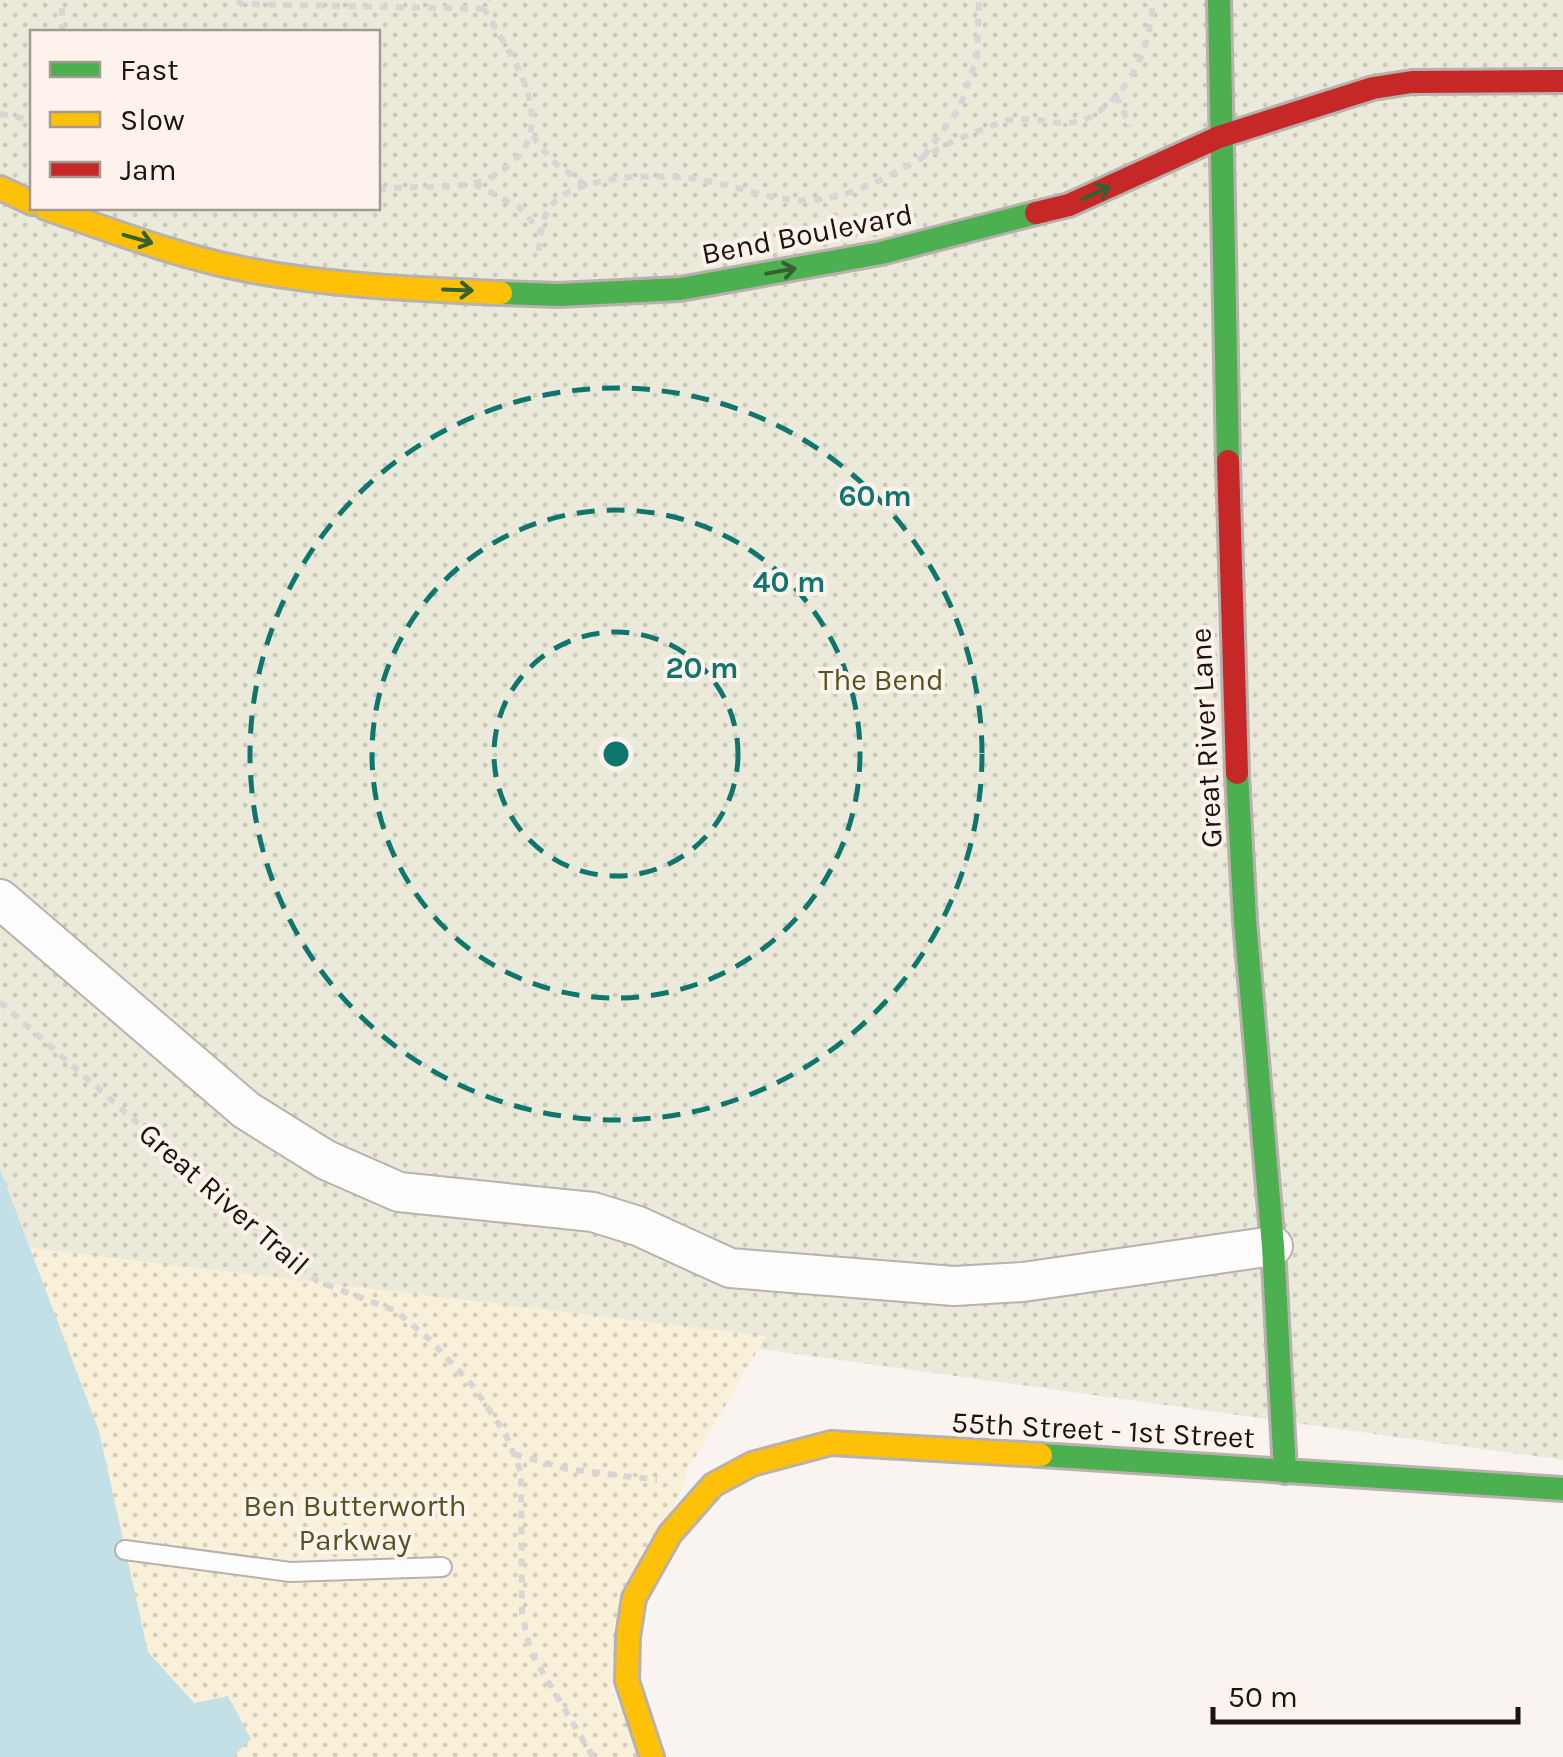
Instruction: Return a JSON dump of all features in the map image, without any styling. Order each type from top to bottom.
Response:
[{"type":"street","name":"Great River Lane","points":[[1219,0],[1232,686],[1246,921],[1274,1246],[1285,1472]]},
{"type":"street","name":"Bend Boulevard","points":[[52,210],[242,269],[372,286],[535,294],[680,289],[881,253],[1069,205],[1220,137],[1393,85],[1563,80]]},
{"type":"street","points":[[0,188],[30,202]]},
{"type":"street","points":[[0,899],[246,1110],[326,1160],[398,1192],[593,1212],[638,1226],[730,1268],[954,1286],[1022,1282],[1274,1246]]},
{"type":"street","name":"55th Street - 1st Street","points":[[652,1757],[627,1681],[634,1598],[670,1534],[713,1485],[752,1464],[831,1443],[1563,1489]]},
{"type":"lane","points":[[125,1550],[290,1572],[442,1567]]},
{"type":"path","points":[[62,0],[62,30]]},
{"type":"path","points":[[238,0],[241,4],[484,10]]},
{"type":"path","points":[[484,10],[489,0]]},
{"type":"path","points":[[923,157],[960,107],[977,57],[979,0]]},
{"type":"path","points":[[535,294],[541,232],[550,206],[585,184],[633,178],[702,179],[764,197],[813,200],[854,193],[966,135],[1011,120],[1076,124],[1098,112],[1122,90],[1143,56],[1154,0]]},
{"type":"path","points":[[484,10],[517,66],[532,110],[533,136],[551,160],[585,184]]},
{"type":"path","points":[[0,114],[30,120]]},
{"type":"path","points":[[380,190],[473,184],[502,172],[520,156],[533,136]]},
{"type":"path","points":[[473,184],[519,207],[541,232]]},
{"type":"path","name":"Great River Trail","points":[[0,1002],[316,1281],[396,1311],[473,1386],[506,1435],[521,1472],[522,1614],[531,1653],[593,1757]]},
{"type":"path","points":[[514,1454],[599,1474],[713,1485]]},
{"type":"green space","name":"The Bend","points":[[0,0],[1563,0],[1563,1460],[30,1248],[0,1215]]},
{"type":"sand","name":"Ben Butterworth Parkway","points":[[30,1248],[766,1336],[689,1468],[610,1688],[645,1757],[194,1757],[148,1652]]},
{"type":"water","points":[[0,1169],[99,1431],[148,1652],[194,1703],[228,1696],[251,1739],[233,1757],[0,1757]]},
{"type":"traffic: fast","points":[[1219,0],[1228,461]]},
{"type":"traffic: fast","points":[[501,293],[559,295],[680,289],[881,253],[1036,213]]},
{"type":"traffic: fast","points":[[1237,773],[1245,921],[1273,1246],[1285,1472]]},
{"type":"traffic: fast","points":[[1041,1455],[1563,1489]]},
{"type":"traffic: slow","points":[[0,188],[30,202]]},
{"type":"traffic: slow","points":[[52,210],[168,250],[275,275],[501,293]]},
{"type":"traffic: slow","points":[[652,1757],[627,1681],[634,1598],[670,1534],[713,1485],[752,1464],[831,1443],[1041,1455]]},
{"type":"traffic: jam","points":[[1036,213],[1069,205],[1219,137],[1373,88],[1412,82],[1563,81]]},
{"type":"traffic: jam","points":[[1228,461],[1237,773]]}]
